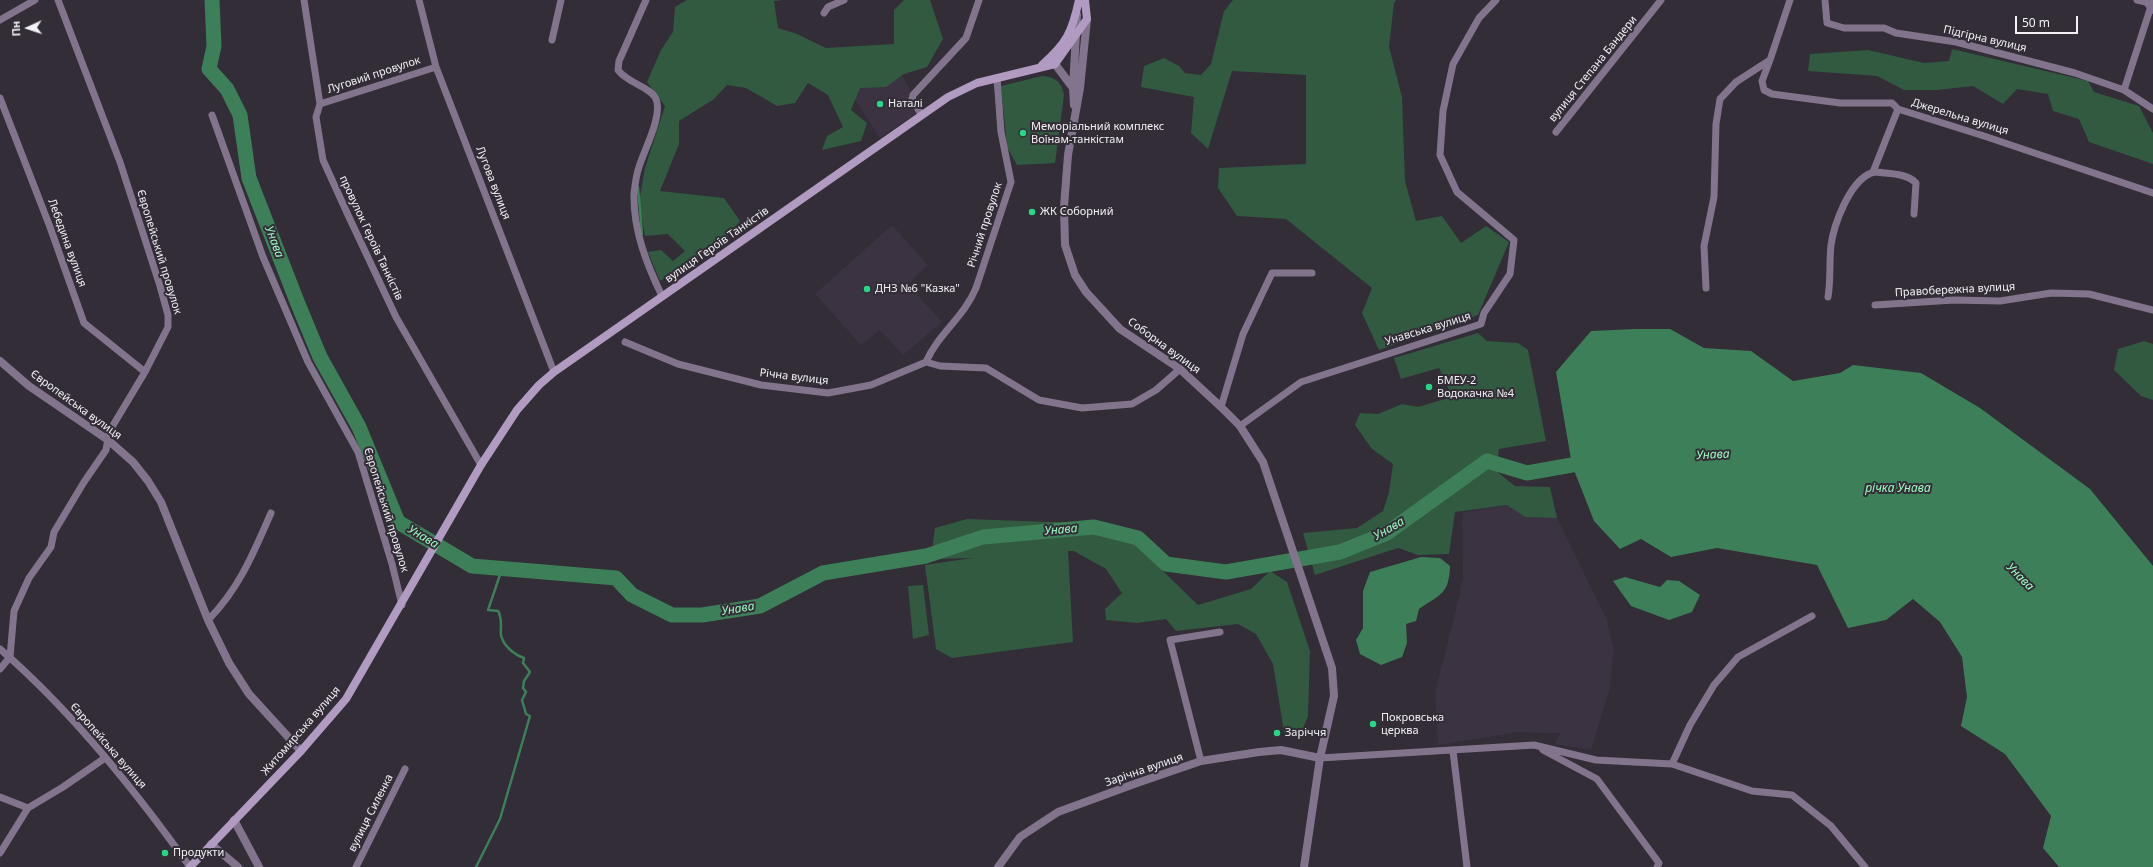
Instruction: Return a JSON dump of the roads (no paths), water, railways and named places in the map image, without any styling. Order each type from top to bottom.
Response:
[{"type":"main road","points":[[1077,13],[1080,0]]},
{"type":"main road","name":"Соборна вулиця","points":[[1085,0],[1087,19]]},
{"type":"main road","name":"вулиця Героїв Танкістів","points":[[408,593],[481,465],[517,410],[554,372],[921,114],[948,97],[977,83],[1041,66],[1055,64],[1087,19]]},
{"type":"main road","name":"вулиця Героїв Танкістів","points":[[1041,66],[1073,37]]},
{"type":"main road","name":"Житомирська вулиця","points":[[190,867],[300,751],[346,699],[408,593]]},
{"type":"street","points":[[0,20],[35,0]]},
{"type":"street","name":"Європейський провулок","points":[[10,657],[14,611],[30,578],[51,547],[54,532],[84,482],[106,450],[109,432],[145,372],[168,327],[168,314],[120,162],[58,0]]},
{"type":"street","name":"провулок Героїв Танкістів","points":[[304,0],[320,104],[316,117],[323,160],[396,317],[481,465]]},
{"type":"street","name":"Лугова вулиця","points":[[419,0],[436,67],[554,372]]},
{"type":"street","points":[[552,40],[561,0]]},
{"type":"street","points":[[646,0],[619,61],[618,70],[627,80],[652,93],[657,102],[656,117],[649,140],[638,167],[634,195],[637,226],[644,254],[662,296]]},
{"type":"street","points":[[824,13],[828,7],[844,0]]},
{"type":"street","points":[[921,114],[912,100],[913,95],[966,38],[979,0]]},
{"type":"street","name":"Унавська вулиця","points":[[1240,426],[1301,382],[1481,324],[1484,313],[1510,274],[1514,240],[1456,192],[1440,155],[1443,111],[1453,64],[1480,18],[1496,0]]},
{"type":"street","name":"вулиця Степана Бандери","points":[[1556,132],[1661,0]]},
{"type":"street","points":[[1706,288],[1704,246],[1714,197],[1716,124],[1720,99],[1736,82],[1770,60],[1790,0]]},
{"type":"street","name":"Підгірна вулиця","points":[[1825,0],[1827,23],[1844,28],[1884,28],[1896,33],[1956,42],[2075,73],[2124,90],[2153,109]]},
{"type":"street","points":[[2124,90],[2152,6],[2146,2],[2137,0]]},
{"type":"street","points":[[1074,118],[1073,37],[1077,13]]},
{"type":"street","name":"Соборна вулиця","points":[[1087,19],[1068,156],[1064,207],[1065,245],[1075,275],[1086,292],[1120,329],[1180,370],[1221,407],[1240,426],[1263,462],[1289,534],[1332,668],[1334,696],[1320,758]]},
{"type":"street","points":[[1073,37],[1082,45],[1076,107]]},
{"type":"street","name":"Джерельна вулиця","points":[[1770,60],[1762,84],[1764,90],[1768,93],[1779,96],[1840,103],[1892,103],[1898,110],[1991,138],[2153,193]]},
{"type":"street","points":[[1055,64],[1073,88]]},
{"type":"street","name":"Луговий провулок","points":[[320,104],[436,67]]},
{"type":"street","name":"Річний провулок","points":[[926,362],[937,341],[969,304],[976,288],[1011,182],[1001,132],[997,78]]},
{"type":"street","name":"Лебедина вулиця","points":[[0,98],[50,227],[84,323],[145,372]]},
{"type":"street","points":[[1828,297],[1831,278],[1831,246],[1836,226],[1851,192],[1863,178],[1873,172],[1898,110]]},
{"type":"street","name":"Європейський провулок","points":[[212,115],[263,257],[308,362],[358,452],[392,564],[402,605]]},
{"type":"street","points":[[1873,172],[1899,175],[1916,183],[1914,214]]},
{"type":"street","points":[[1221,407],[1243,334],[1272,273],[1312,273]]},
{"type":"street","name":"Правобережна вулиця","points":[[1875,305],[1954,300],[2000,301],[2051,292],[2089,294],[2153,310]]},
{"type":"street","name":"Річна вулиця","points":[[625,342],[678,364],[761,385],[828,393],[871,385],[926,362]]},
{"type":"street","name":"Європейська вулиця","points":[[0,361],[29,386],[108,440],[133,462],[148,481],[161,502],[208,620],[229,663],[249,694],[300,751]]},
{"type":"street","points":[[926,362],[940,366],[986,368],[1039,400],[1082,408],[1132,404],[1156,390],[1180,370]]},
{"type":"street","points":[[208,620],[221,607],[247,568],[271,513]]},
{"type":"street","points":[[1672,764],[1690,725],[1714,685],[1738,657],[1812,616]]},
{"type":"street","points":[[1201,761],[1170,640],[1220,632]]},
{"type":"street","name":"Європейська вулиця","points":[[0,649],[43,688],[105,758],[160,825],[190,867]]},
{"type":"street","points":[[0,669],[10,657]]},
{"type":"street","points":[[1304,867],[1320,758],[1534,745],[1596,760],[1672,764],[1752,791],[1792,795],[1831,826],[1865,867]]},
{"type":"street","points":[[1534,745],[1597,780],[1659,863],[1657,867]]},
{"type":"street","name":"Зарічна вулиця","points":[[998,867],[1020,837],[1058,812],[1201,761],[1281,750],[1320,758]]},
{"type":"street","points":[[1453,751],[1466,867]]},
{"type":"street","points":[[0,853],[28,808],[63,788],[105,758]]},
{"type":"street","name":"вулиця Силенка","points":[[356,867],[405,769]]},
{"type":"street","points":[[0,797],[28,808]]},
{"type":"street","points":[[234,820],[259,867]]},
{"type":"street","points":[[211,844],[238,867]]},
{"type":"water","name":"річка Унава","points":[[1670,329],[1704,348],[1751,351],[1793,381],[1840,373],[1853,365],[1921,373],[1980,408],[2090,489],[2153,566],[2153,867],[2059,867],[2043,848],[2051,816],[2005,754],[1961,726],[1967,697],[1962,657],[1940,622],[1913,599],[1886,620],[1848,628],[1817,565],[1717,548],[1671,557],[1641,539],[1620,549],[1594,521],[1572,465],[1556,372],[1591,331]]},
{"type":"water","points":[[1421,557],[1440,558],[1450,566],[1446,588],[1438,596],[1419,609],[1416,621],[1406,624],[1407,643],[1402,657],[1381,665],[1360,654],[1356,640],[1363,628],[1363,591],[1370,572]]},
{"type":"water","points":[[1625,577],[1660,587],[1667,580],[1679,581],[1700,595],[1692,612],[1669,620],[1631,606],[1613,581]]},
{"type":"waterway","name":"Унава","points":[[212,0],[214,46],[209,69],[227,89],[240,115],[249,178],[320,357],[359,427],[398,522],[472,566],[616,578],[632,595],[672,615],[702,615],[760,606],[823,573],[926,556],[983,537],[1094,527],[1138,538],[1166,564],[1226,572],[1340,552],[1387,533],[1487,461],[1527,473],[1592,463]]},
{"type":"waterway","points":[[638,187],[642,234]]},
{"type":"waterway","points":[[476,867],[500,819],[530,716],[526,714],[522,700],[526,692],[523,688],[524,681],[530,672],[523,663],[524,658],[517,655],[504,643],[501,635],[501,620],[498,611],[488,610],[502,569]]},
{"type":"place","name":"Наталі","points":[[880,104]]},
{"type":"place","name":"Меморіальний комплекс Воїнам-танкістам","points":[[1023,133]]},
{"type":"place","name":"ЖК Соборний","points":[[1032,212]]},
{"type":"place","name":"ДНЗ №6 \"Казка\"","points":[[867,289]]},
{"type":"place","name":"БМЕУ-2 Водокачка №4","points":[[1429,387]]},
{"type":"place","name":"Покровська церква","points":[[1373,724]]},
{"type":"place","name":"Заріччя","points":[[1277,733]]},
{"type":"place","name":"Продукти","points":[[165,853]]}]
